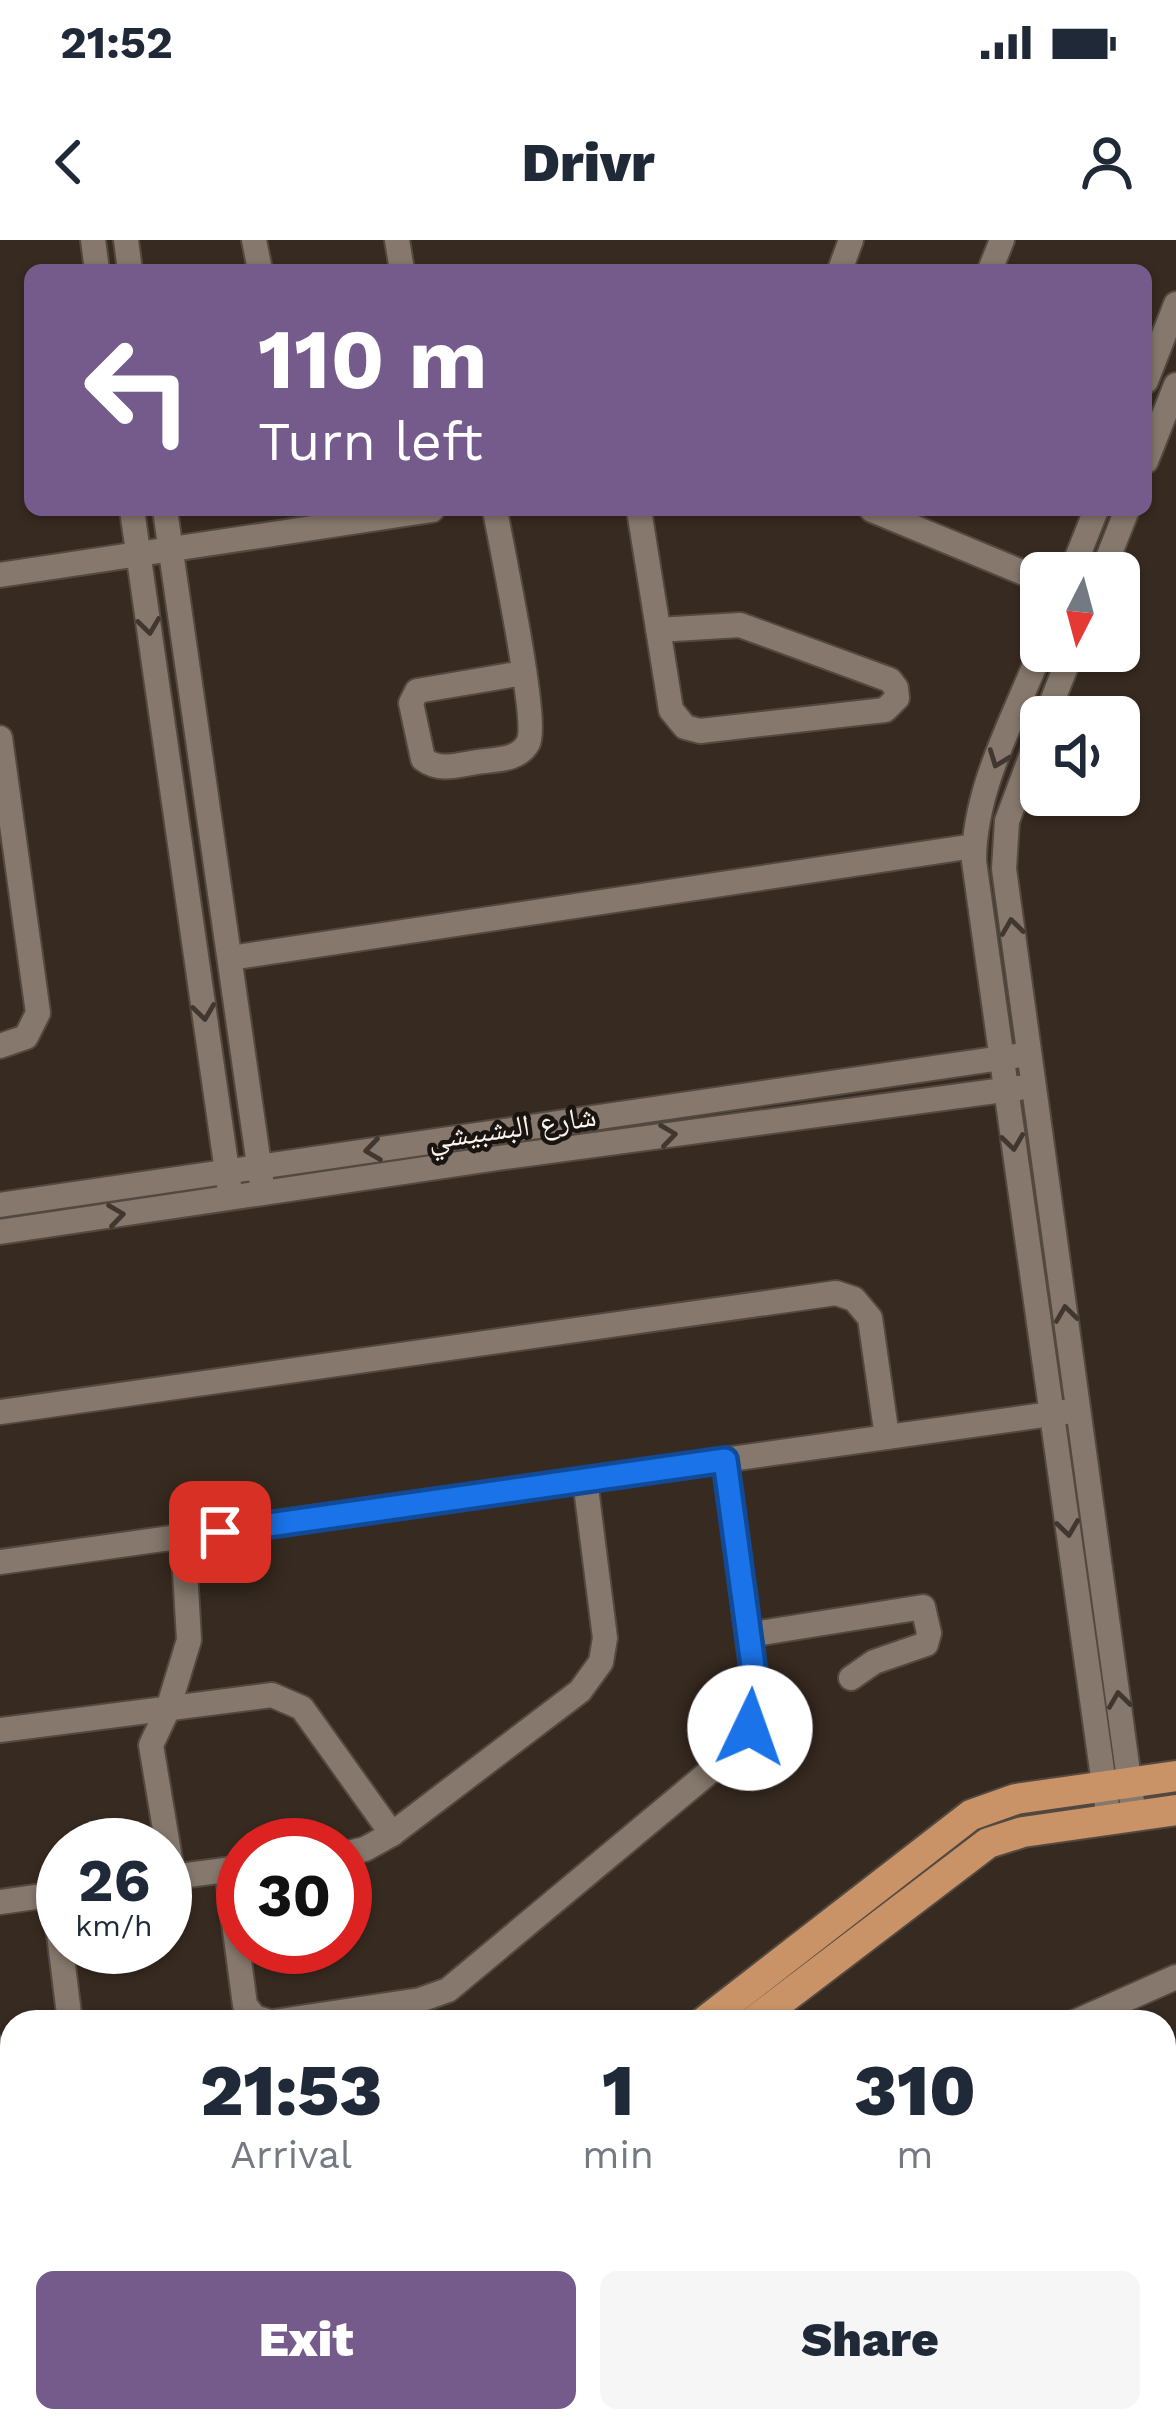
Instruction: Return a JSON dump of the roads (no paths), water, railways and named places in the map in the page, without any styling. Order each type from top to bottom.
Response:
[{"type":"main road","points":[[719,2010],[971,1815],[1016,1799],[1176,1776]]},
{"type":"main road","points":[[768,2010],[975,1850],[1022,1832],[1176,1810]]},
{"type":"street","points":[[1152,366],[1176,304]]},
{"type":"street","points":[[1152,446],[1176,385]]},
{"type":"street","points":[[133,516],[231,1198]]},
{"type":"street","points":[[166,516],[263,1193]]},
{"type":"street","points":[[0,574],[390,516]]},
{"type":"street","points":[[496,516],[523,673],[532,727],[530,739],[519,753],[439,768],[423,759],[411,708],[417,691],[523,673]]},
{"type":"street","points":[[640,516],[670,710],[679,722],[692,730],[885,710],[897,698],[890,680],[754,628],[716,624],[658,629]]},
{"type":"street","points":[[894,516],[1020,571]]},
{"type":"street","points":[[1079,552],[1094,516]]},
{"type":"street","points":[[1110,552],[1125,516]]},
{"type":"street","points":[[1032,672],[985,793],[974,847],[975,876],[1052,1414],[1117,1785]]},
{"type":"street","points":[[0,738],[38,1013],[26,1037],[0,1046]]},
{"type":"street","points":[[1020,782],[1003,854],[1080,1410],[1121,1818]]},
{"type":"street","points":[[230,958],[974,847]]},
{"type":"street","name":"شارع البشبيشي","points":[[0,1205],[1029,1054]]},
{"type":"street","points":[[831,1083],[835,1112]]},
{"type":"street","name":"شارع البشبيشي","points":[[0,1232],[1034,1086]]},
{"type":"street","points":[[0,1412],[836,1293],[854,1299],[870,1318],[887,1437]]},
{"type":"street","points":[[0,1562],[1080,1410]]},
{"type":"street","points":[[353,2010],[420,2000],[464,1978],[738,1748],[750,1728],[756,1698],[725,1460]]},
{"type":"street","points":[[372,1845],[580,1691],[596,1674],[604,1638],[585,1480]]},
{"type":"street","points":[[161,1818],[151,1745],[185,1659],[191,1621],[183,1537]]},
{"type":"street","points":[[748,1635],[923,1607],[929,1633],[926,1644],[874,1662],[851,1678]]},
{"type":"street","points":[[0,1730],[272,1695],[296,1704],[392,1834]]},
{"type":"street","points":[[0,1902],[36,1897]]},
{"type":"street","points":[[66,1974],[69,2010]]},
{"type":"street","points":[[243,1974],[249,2010]]},
{"type":"street","points":[[1103,2010],[1176,1978]]}]
